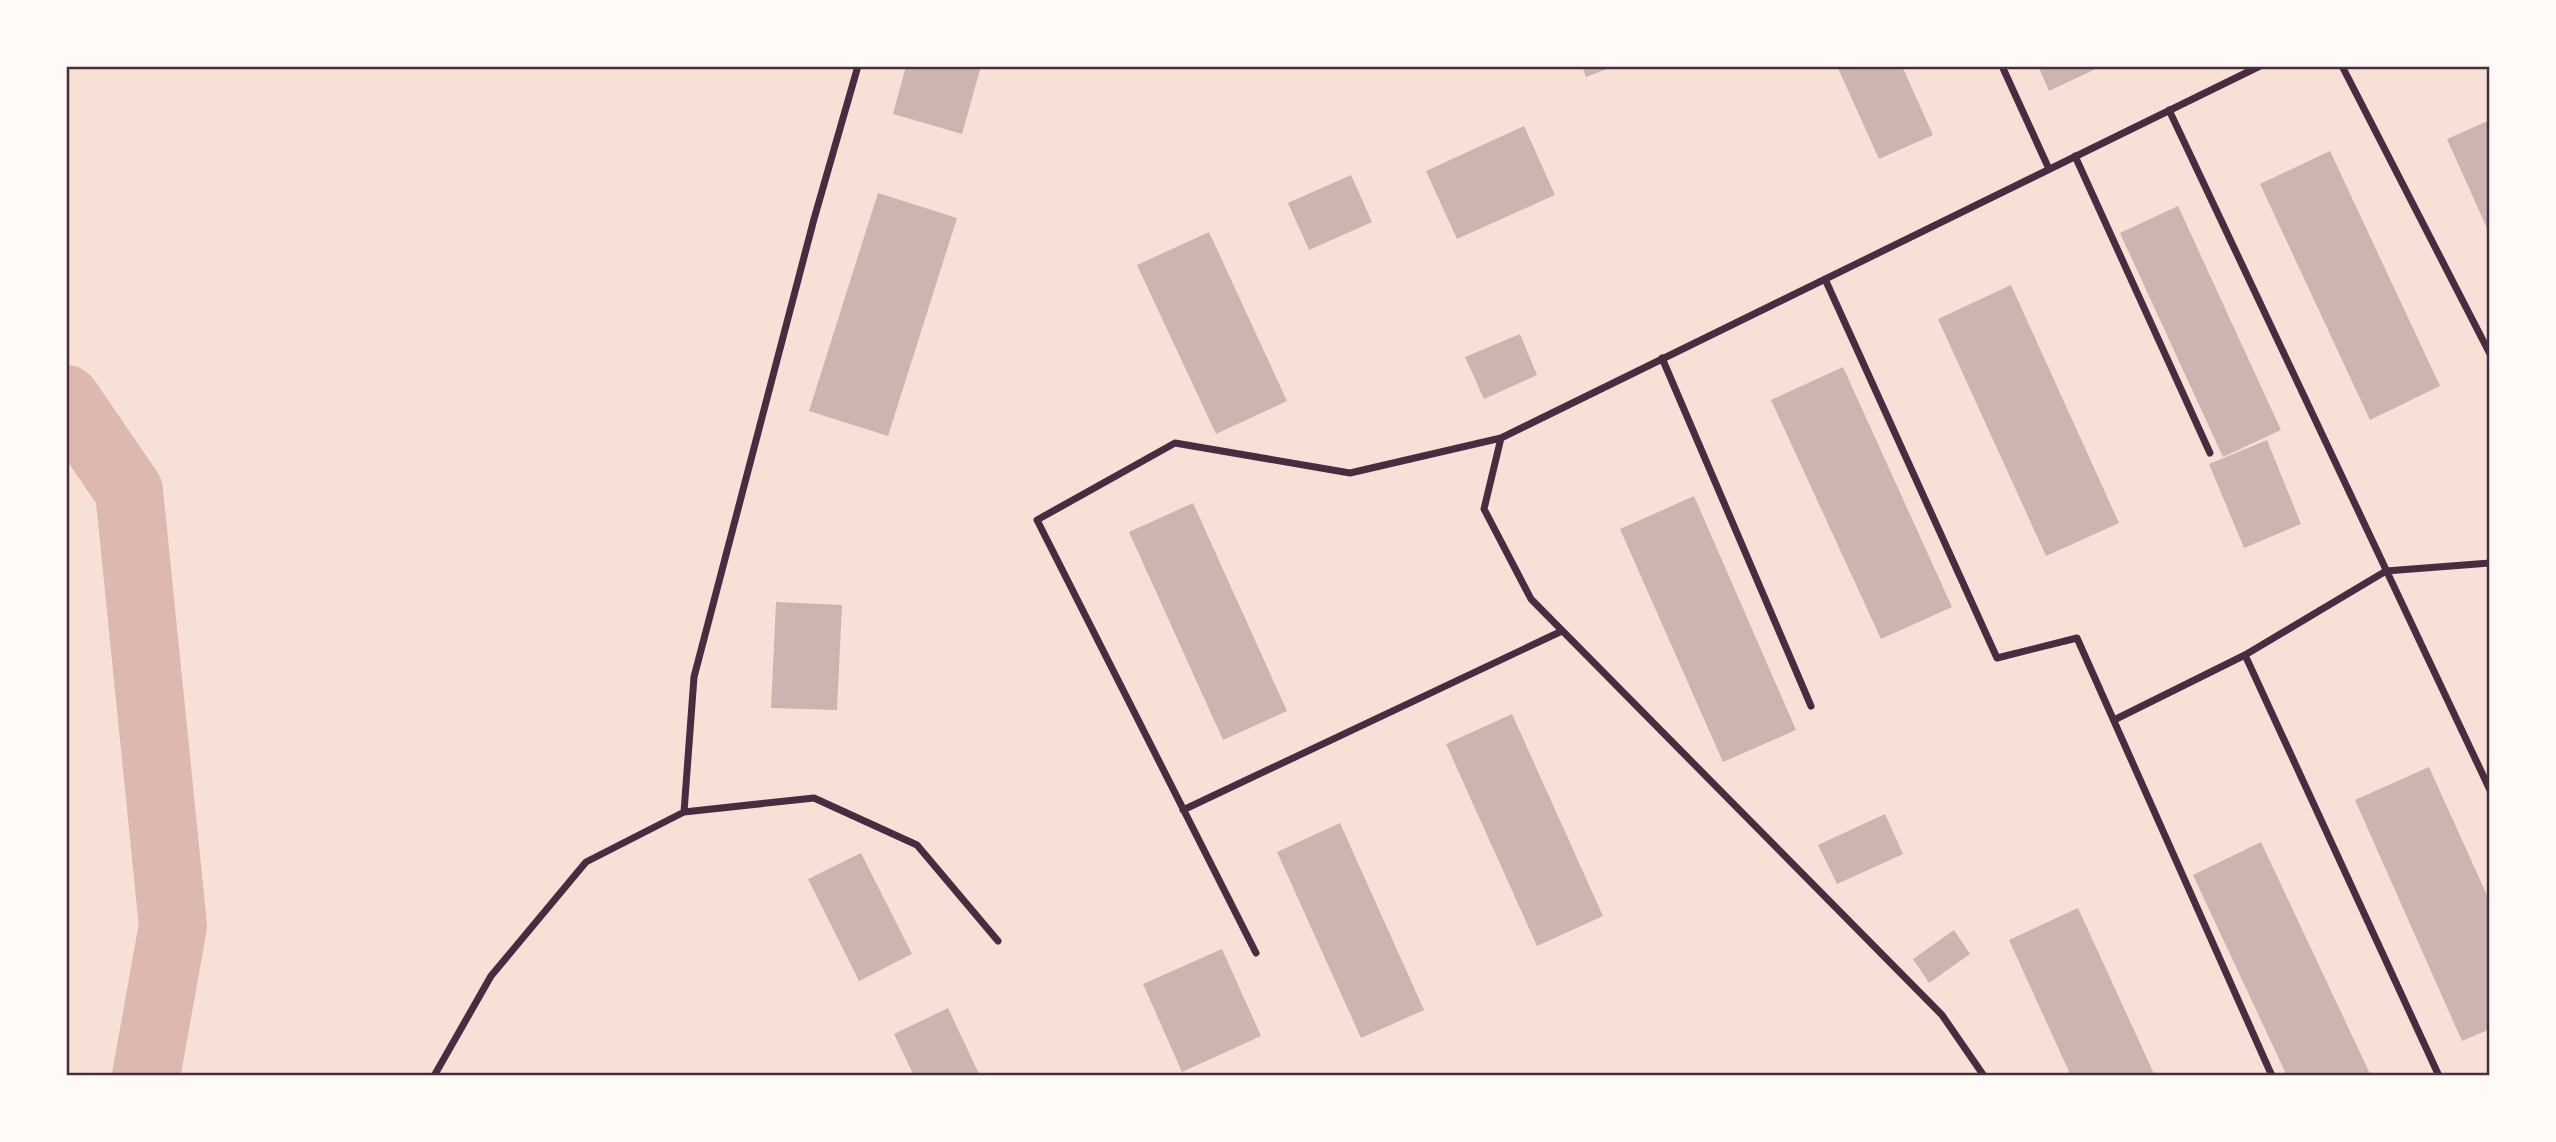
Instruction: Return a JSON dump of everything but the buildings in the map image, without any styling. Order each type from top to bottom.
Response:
[{"type":"street","points":[[684,811],[694,677],[814,219],[858,66]]},
{"type":"street","points":[[2001,66],[2049,169]]},
{"type":"street","points":[[1256,953],[1037,520],[1175,443],[1350,473],[1501,438],[2260,66]]},
{"type":"street","points":[[2342,66],[2490,355]]},
{"type":"street","points":[[2169,110],[2490,790]]},
{"type":"street","points":[[2075,156],[2210,453]]},
{"type":"street","points":[[1825,279],[1997,657],[2077,638],[2272,1076]]},
{"type":"street","points":[[1662,358],[1811,706]]},
{"type":"street","points":[[1501,438],[1484,509],[1531,599],[1942,1015],[1984,1076]]},
{"type":"street","points":[[2114,720],[2245,654],[2386,571],[2490,563]]},
{"type":"street","points":[[1182,810],[1562,631]]},
{"type":"street","points":[[2245,654],[2439,1076]]},
{"type":"street","points":[[434,1076],[491,976],[586,862],[684,811],[814,798],[917,845],[998,941]]},
{"type":"waterway","points":[[66,399],[129,491],[173,926],[146,1076]]}]
